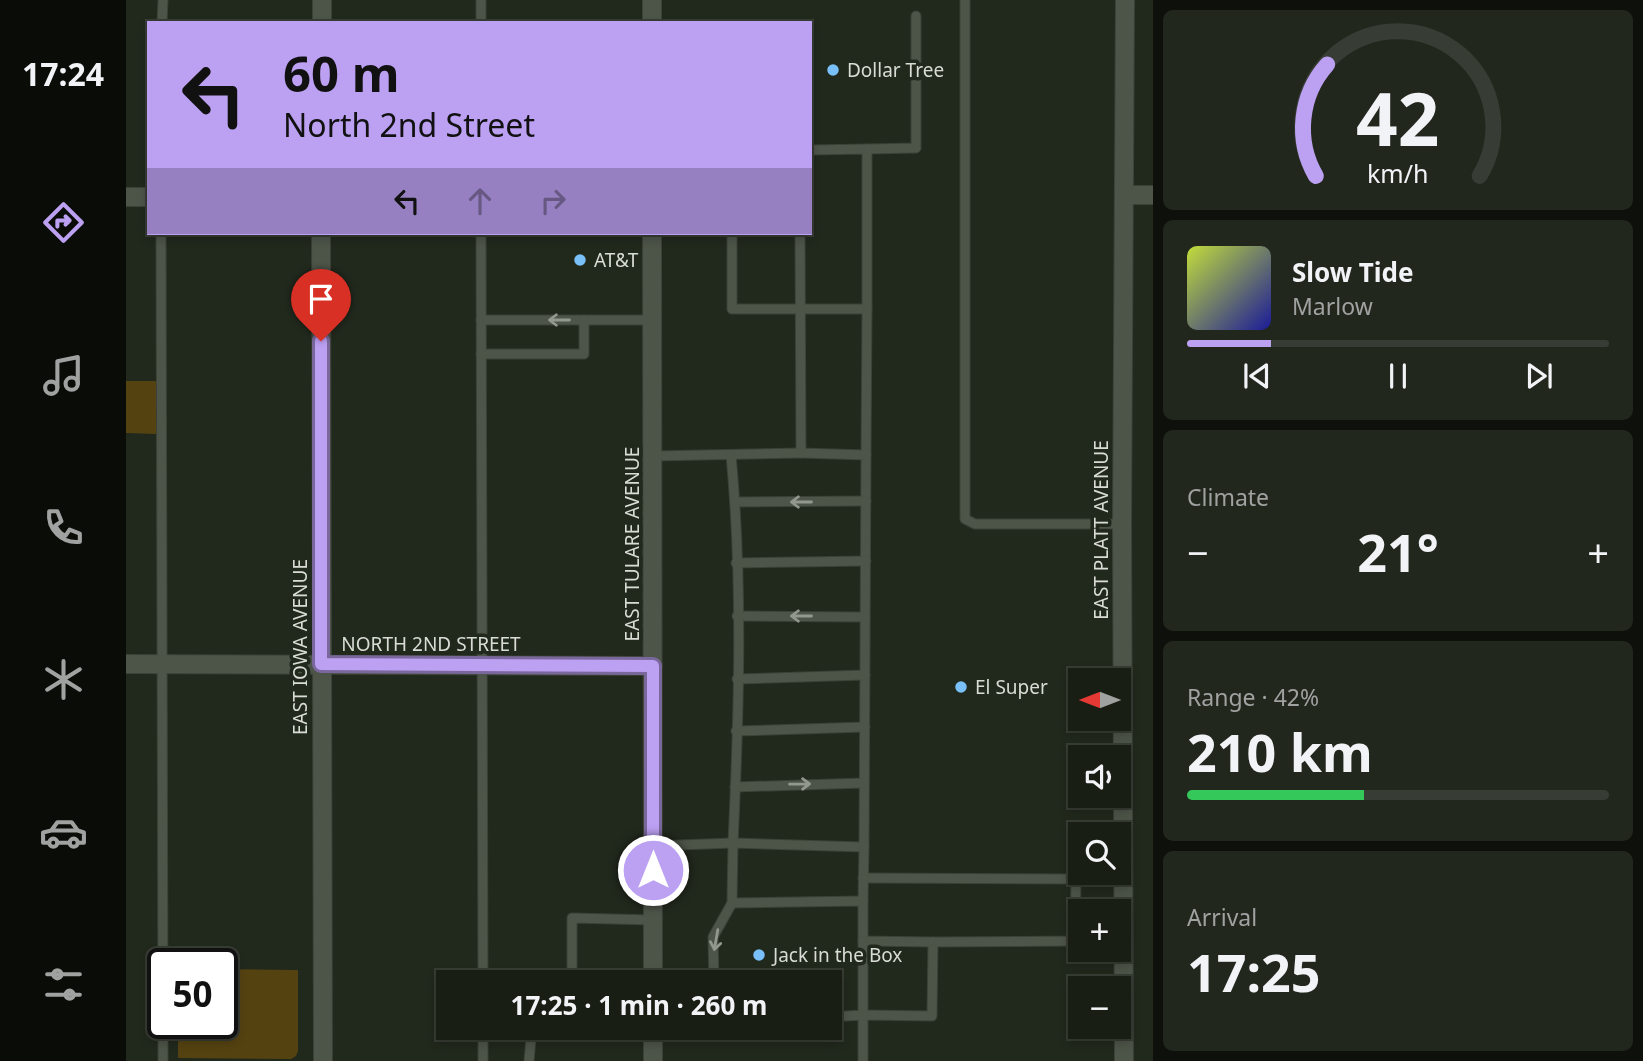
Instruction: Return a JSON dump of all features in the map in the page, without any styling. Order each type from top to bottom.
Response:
[{"type":"street","points":[[322,0],[322,21]]},
{"type":"street","points":[[652,0],[652,21]]},
{"type":"street","name":"EAST PLATT AVENUE","points":[[1124,1061],[1122,524],[1125,0]]},
{"type":"street","points":[[1124,195],[1153,195]]},
{"type":"street","points":[[126,197],[147,197]]},
{"type":"street","name":"EAST IOWA AVENUE","points":[[321,235],[323,1061]]},
{"type":"street","name":"EAST TULARE AVENUE","points":[[652,235],[653,970]]},
{"type":"street","name":"NORTH 2ND STREET","points":[[126,664],[653,666]]},
{"type":"street","points":[[653,1040],[653,1061]]},
{"type":"lane","points":[[162,21],[163,0]]},
{"type":"lane","points":[[481,0],[481,21]]},
{"type":"lane","points":[[965,0],[965,519],[975,524],[1122,524]]},
{"type":"lane","points":[[812,150],[916,149],[916,16]]},
{"type":"lane","points":[[863,1061],[867,149]]},
{"type":"lane","points":[[161,235],[163,948]]},
{"type":"lane","points":[[481,235],[483,970]]},
{"type":"lane","points":[[732,235],[732,309],[867,309]]},
{"type":"lane","points":[[800,235],[801,453]]},
{"type":"lane","points":[[481,320],[652,320]]},
{"type":"lane","points":[[481,354],[584,354],[584,320]]},
{"type":"lane","points":[[653,457],[866,454]]},
{"type":"lane","points":[[714,970],[713,937],[732,903],[737,616],[735,502],[731,455]]},
{"type":"lane","points":[[735,502],[866,501]]},
{"type":"lane","points":[[736,563],[866,561]]},
{"type":"lane","points":[[737,616],[865,617]]},
{"type":"lane","points":[[737,679],[865,675]]},
{"type":"lane","points":[[736,731],[864,727]]},
{"type":"lane","points":[[735,787],[864,783]]},
{"type":"lane","points":[[653,846],[733,843],[864,847]]},
{"type":"lane","points":[[863,878],[1076,879],[1075,941],[863,941]]},
{"type":"lane","points":[[732,903],[863,901]]},
{"type":"lane","points":[[572,970],[572,918],[653,920]]},
{"type":"lane","points":[[842,1016],[932,1016],[933,942]]},
{"type":"lane","points":[[163,1039],[163,1061]]},
{"type":"lane","points":[[483,1040],[483,1061]]},
{"type":"lane","points":[[529,1061],[531,1040]]},
{"type":"shaded area","points":[[126,381],[156,381],[156,434],[126,433]]},
{"type":"shaded area","points":[[238,969],[298,970],[296,1056],[291,1059],[178,1058],[178,1039],[238,1039]]},
{"type":"place","name":"Dollar Tree","points":[[833,70]]},
{"type":"place","name":"AT&T","points":[[580,260]]},
{"type":"place","name":"El Super","points":[[961,687]]},
{"type":"place","name":"Jack in the Box","points":[[759,955]]},
{"type":"route","points":[[321,341],[321,664],[653,666],[653,870]]}]
